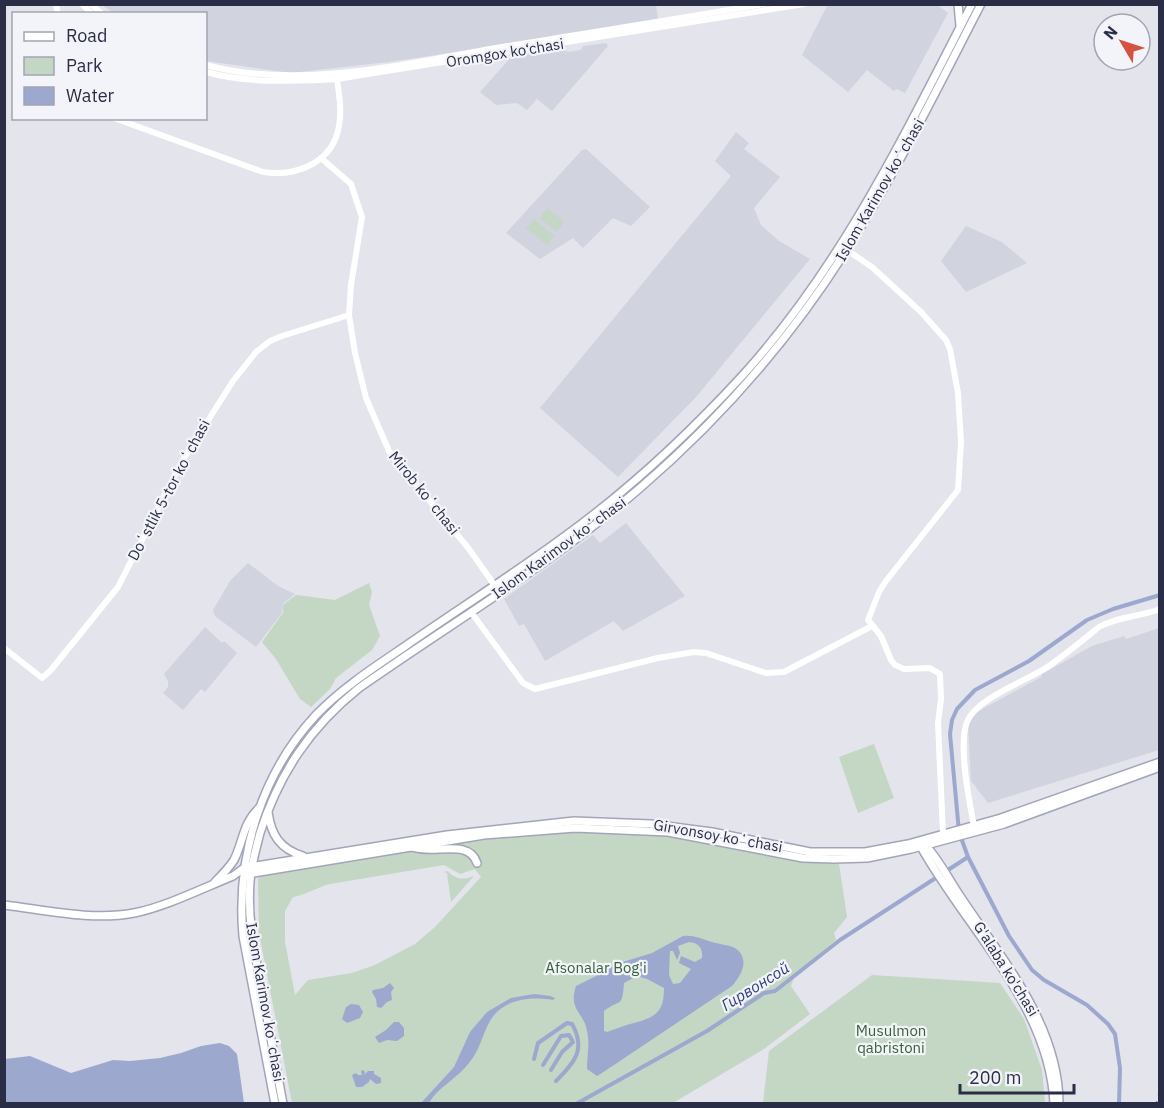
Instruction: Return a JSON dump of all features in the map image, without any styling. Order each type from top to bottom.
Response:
[{"type":"main road","points":[[957,4],[960,29]]},
{"type":"main road","name":"Islom Karimov koʻchasi","points":[[275,1104],[264,1057],[243,936],[241,909],[252,831],[297,753],[316,728],[342,702],[471,612],[497,589],[646,473],[746,371],[844,248],[893,159],[972,4]]},
{"type":"main road","name":"Islom Karimov koʻchasi","points":[[264,808],[287,754],[314,717],[346,687],[592,526],[635,492],[677,454],[749,379],[806,309],[897,165],[981,4]]},
{"type":"main road","points":[[400,650],[405,657]]},
{"type":"main road","name":"Girvonsoy koʻchasi","points":[[971,829],[1160,762]]},
{"type":"main road","name":"Girvonsoy koʻchasi","points":[[247,871],[532,828],[607,821],[712,832],[807,855],[865,852],[922,845],[947,835],[1004,824],[1160,767]]},
{"type":"main road","points":[[212,885],[230,866],[235,857],[247,822],[264,808],[277,841],[288,850],[305,857]]},
{"type":"main road","name":"Girvonsoy koʻchasi","points":[[4,905],[93,915],[121,915],[154,907],[247,871],[305,857],[447,835],[532,828]]},
{"type":"main road","points":[[922,845],[944,877]]},
{"type":"main road","points":[[409,846],[433,850],[464,849],[470,851],[477,863]]},
{"type":"main road","name":"Islom Karimov koʻchasi","points":[[247,871],[254,951],[283,1104]]},
{"type":"main road","name":"G'alaba ko'chasi","points":[[944,877],[1032,1020],[1048,1065],[1054,1104]]},
{"type":"main road","name":"G'alaba ko'chasi","points":[[944,877],[1017,982],[1037,1017],[1055,1065],[1059,1104]]},
{"type":"street","name":"Oromgox ko‘chasi","points":[[207,72],[243,79],[273,81],[337,79],[635,29],[764,4]]},
{"type":"street","name":"Oromgox ko‘chasi","points":[[207,65],[261,75],[328,73],[404,64],[804,4]]},
{"type":"street","points":[[120,120],[263,172],[288,173],[311,166],[321,158],[335,139],[339,127],[340,103],[337,79]]},
{"type":"street","name":"Mirob koʻchasi","points":[[321,158],[351,184],[362,217],[351,285],[349,315],[366,398],[389,452],[470,549],[497,589]]},
{"type":"street","points":[[844,248],[872,267],[906,298],[946,340],[950,349],[958,393],[961,442],[958,490],[879,592],[868,620],[881,636],[895,665],[904,669],[930,668],[940,674],[941,699],[938,723],[947,835]]},
{"type":"street","name":"Doʻstlik 5-tor koʻchasi","points":[[4,648],[42,678],[88,626],[118,587],[181,463],[233,381],[256,352],[270,341],[282,336],[349,315]]},
{"type":"street","points":[[971,829],[964,753],[964,734],[970,714],[983,703],[1049,666],[1099,627],[1117,619],[1133,618],[1160,609]]},
{"type":"street","points":[[471,612],[523,683],[535,689],[684,654],[706,653],[766,673],[784,672],[872,626]]},
{"type":"shaded area","points":[[656,4],[658,19],[557,37],[388,62],[291,73],[207,61],[207,12],[112,12],[102,5]]},
{"type":"shaded area","points":[[835,4],[937,5],[948,13],[905,93],[897,89],[894,91],[867,70],[848,92],[802,55],[827,6]]},
{"type":"shaded area","points":[[606,43],[608,46],[552,111],[537,99],[527,110],[517,103],[496,105],[480,92],[511,57],[563,49],[568,52],[581,50],[583,46]]},
{"type":"shaded area","points":[[736,132],[749,143],[744,149],[780,177],[754,208],[761,225],[779,241],[810,259],[696,397],[618,477],[540,408],[731,176],[715,161]]},
{"type":"shaded area","points":[[586,149],[650,207],[631,226],[613,218],[583,248],[573,238],[540,259],[506,233],[582,150]]},
{"type":"shaded area","points":[[966,226],[1002,242],[1027,263],[966,292],[941,261]]},
{"type":"shaded area","points":[[626,523],[685,596],[623,631],[614,621],[545,661],[524,624],[519,626],[504,599],[593,535],[600,543]]},
{"type":"shaded area","points":[[248,563],[278,586],[295,594],[283,604],[282,613],[256,647],[215,616],[213,610],[230,581]]},
{"type":"shaded area","points":[[205,627],[237,653],[205,692],[201,689],[183,710],[163,693],[168,687],[164,674]]},
{"type":"shaded area","points":[[1159,628],[1159,750],[988,803],[971,781],[968,724],[975,713],[1092,646],[1124,636],[1126,639]]},
{"type":"green space","points":[[548,208],[564,222],[556,232],[540,218]]},
{"type":"green space","points":[[534,219],[554,236],[547,245],[526,228]]},
{"type":"green space","points":[[369,583],[372,592],[369,605],[380,636],[372,650],[336,678],[330,689],[311,707],[300,699],[276,659],[262,642],[283,613],[283,605],[296,595],[335,600]]},
{"type":"green space","points":[[874,744],[894,798],[858,813],[839,757]]},
{"type":"green space","name":"Afsonalar Bog'i","points":[[557,831],[649,831],[802,861],[839,864],[847,917],[834,933],[836,940],[795,975],[791,986],[810,1014],[764,1049],[673,1103],[292,1103],[259,933],[258,878],[271,873],[451,844]],"holes":[[[444,865],[460,874],[475,869],[481,877],[435,927],[415,944],[375,965],[352,973],[308,980],[295,995],[285,942],[285,911],[293,897],[330,884]]]},
{"type":"green space","points":[[447,871],[460,878],[474,876],[451,902],[447,873],[444,872]]},
{"type":"green space","name":"Musulmon qabristoni","points":[[872,975],[1000,983],[1024,1019],[1042,1070],[1045,1103],[763,1103],[769,1051]]},
{"type":"water","points":[[683,936],[691,936],[735,948],[743,957],[743,967],[732,986],[597,1076],[587,1069],[588,1036],[575,1006],[576,986],[613,965],[652,953]],"holes":[[[689,942],[700,947],[702,958],[695,962],[681,956],[679,963],[691,969],[680,983],[673,984],[669,975],[670,951],[673,951],[677,960],[680,953],[678,946]],[[637,976],[664,988],[660,1008],[653,1016],[607,1032],[604,1031],[604,1011],[620,1002],[624,983]]]},
{"type":"water","points":[[390,983],[394,988],[391,992],[392,1000],[381,1008],[377,1007],[373,990],[383,988]]},
{"type":"water","points":[[534,994],[555,998],[553,1000],[527,999],[502,1008],[490,1021],[473,1058],[437,1092],[429,1103],[421,1103],[454,1067],[470,1032],[487,1012],[511,998]]},
{"type":"water","points":[[351,1004],[359,1005],[363,1012],[360,1018],[347,1023],[342,1019],[346,1007]]},
{"type":"water","points":[[394,1022],[399,1022],[404,1028],[404,1036],[397,1041],[387,1040],[379,1043],[375,1037]]},
{"type":"water","points":[[220,1043],[229,1046],[237,1054],[244,1103],[5,1103],[5,1059],[30,1056],[71,1073],[113,1060],[160,1058]]},
{"type":"water","points":[[363,1070],[364,1075],[368,1071],[374,1071],[374,1074],[381,1078],[381,1083],[376,1084],[370,1079],[362,1087],[356,1087],[352,1075],[356,1073],[362,1075]]},
{"type":"waterway","points":[[1119,1104],[1120,1068],[1115,1034],[1108,1024],[1087,1005],[1044,980],[1032,970],[1009,936],[968,857],[959,832],[950,734],[952,720],[957,709],[975,690],[1029,661],[1087,620],[1113,609],[1160,595]]},
{"type":"waterway","name":"Гирвонсой","points":[[576,1104],[707,1031],[764,993],[775,991],[840,940],[968,857]]},
{"type":"waterway","points":[[534,1059],[538,1043],[567,1023],[572,1024],[578,1041],[578,1049],[568,1069],[556,1081]]},
{"type":"waterway","points":[[543,1065],[561,1036],[569,1035],[573,1042],[562,1052],[551,1070]]},
{"type":"railway","points":[[1156,1104],[1160,1089]]}]
